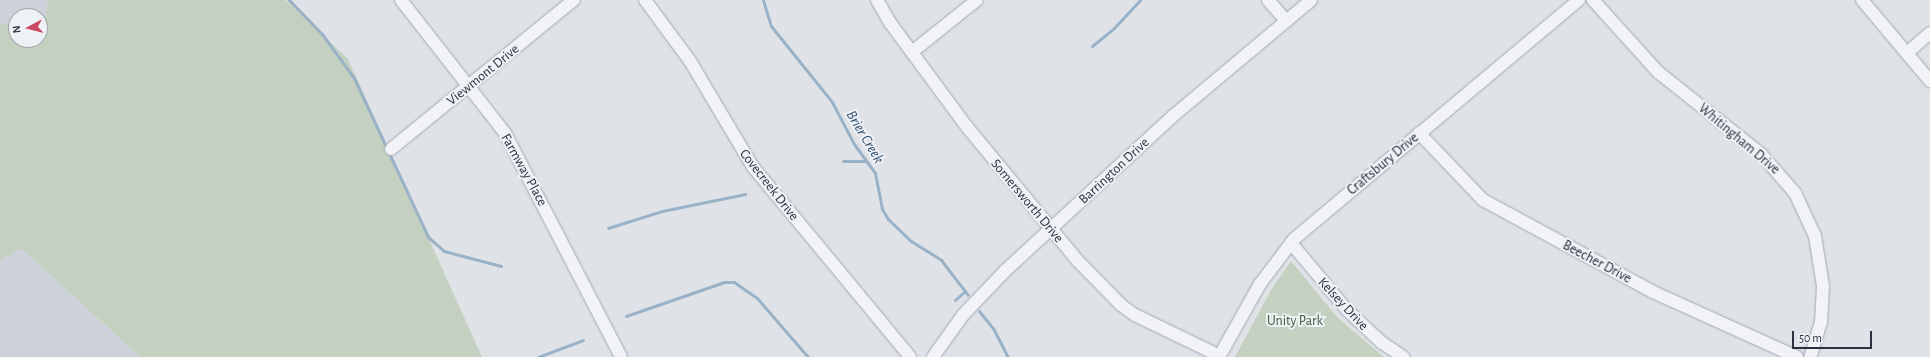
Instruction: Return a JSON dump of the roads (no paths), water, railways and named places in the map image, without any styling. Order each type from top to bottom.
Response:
[{"type":"street","name":"Farmway Place","points":[[401,0],[469,86],[520,159],[621,357]]},
{"type":"street","name":"Viewmont Drive","points":[[391,149],[574,0]]},
{"type":"street","name":"Covecreek Drive","points":[[646,0],[678,43],[753,167],[910,357]]},
{"type":"street","name":"Somersworth Drive","points":[[877,0],[912,52],[967,127],[1050,229],[1121,305],[1135,315],[1219,356]]},
{"type":"street","points":[[912,52],[977,0]]},
{"type":"street","points":[[1268,0],[1286,21]]},
{"type":"street","name":"Barrington Drive","points":[[933,357],[984,291],[1173,116],[1311,0]]},
{"type":"street","name":"Craftsbury Drive","points":[[1219,356],[1260,284],[1291,243],[1419,133],[1579,0]]},
{"type":"street","name":"Whitingham Drive","points":[[1593,0],[1658,72],[1761,154],[1795,193],[1815,236],[1824,286],[1821,322],[1810,357]]},
{"type":"street","points":[[1862,0],[1930,81]]},
{"type":"street","points":[[1907,53],[1930,33]]},
{"type":"street","name":"Beecher Drive","points":[[1419,133],[1483,200],[1653,292],[1797,357]]},
{"type":"street","name":"Kelsey Drive","points":[[1291,243],[1347,310],[1376,338],[1403,357]]},
{"type":"waterway","points":[[289,0],[322,34],[354,78],[428,237],[444,251],[501,266]]},
{"type":"waterway","name":"Brier Creek","points":[[763,0],[771,26],[832,102],[854,144],[875,173],[882,209],[888,219],[911,241],[941,260],[968,295]]},
{"type":"waterway","points":[[1092,46],[1114,28],[1140,0]]},
{"type":"waterway","points":[[843,161],[866,161]]},
{"type":"waterway","points":[[608,228],[662,211],[745,194]]},
{"type":"waterway","points":[[626,316],[724,282],[734,282],[757,298],[808,357]]},
{"type":"waterway","points":[[955,300],[965,291]]},
{"type":"waterway","name":"Brier Creek","points":[[979,311],[993,328],[1008,357]]},
{"type":"waterway","points":[[538,357],[583,340]]},
{"type":"park label","name":"Unity Park","points":[[1295,321]]}]
